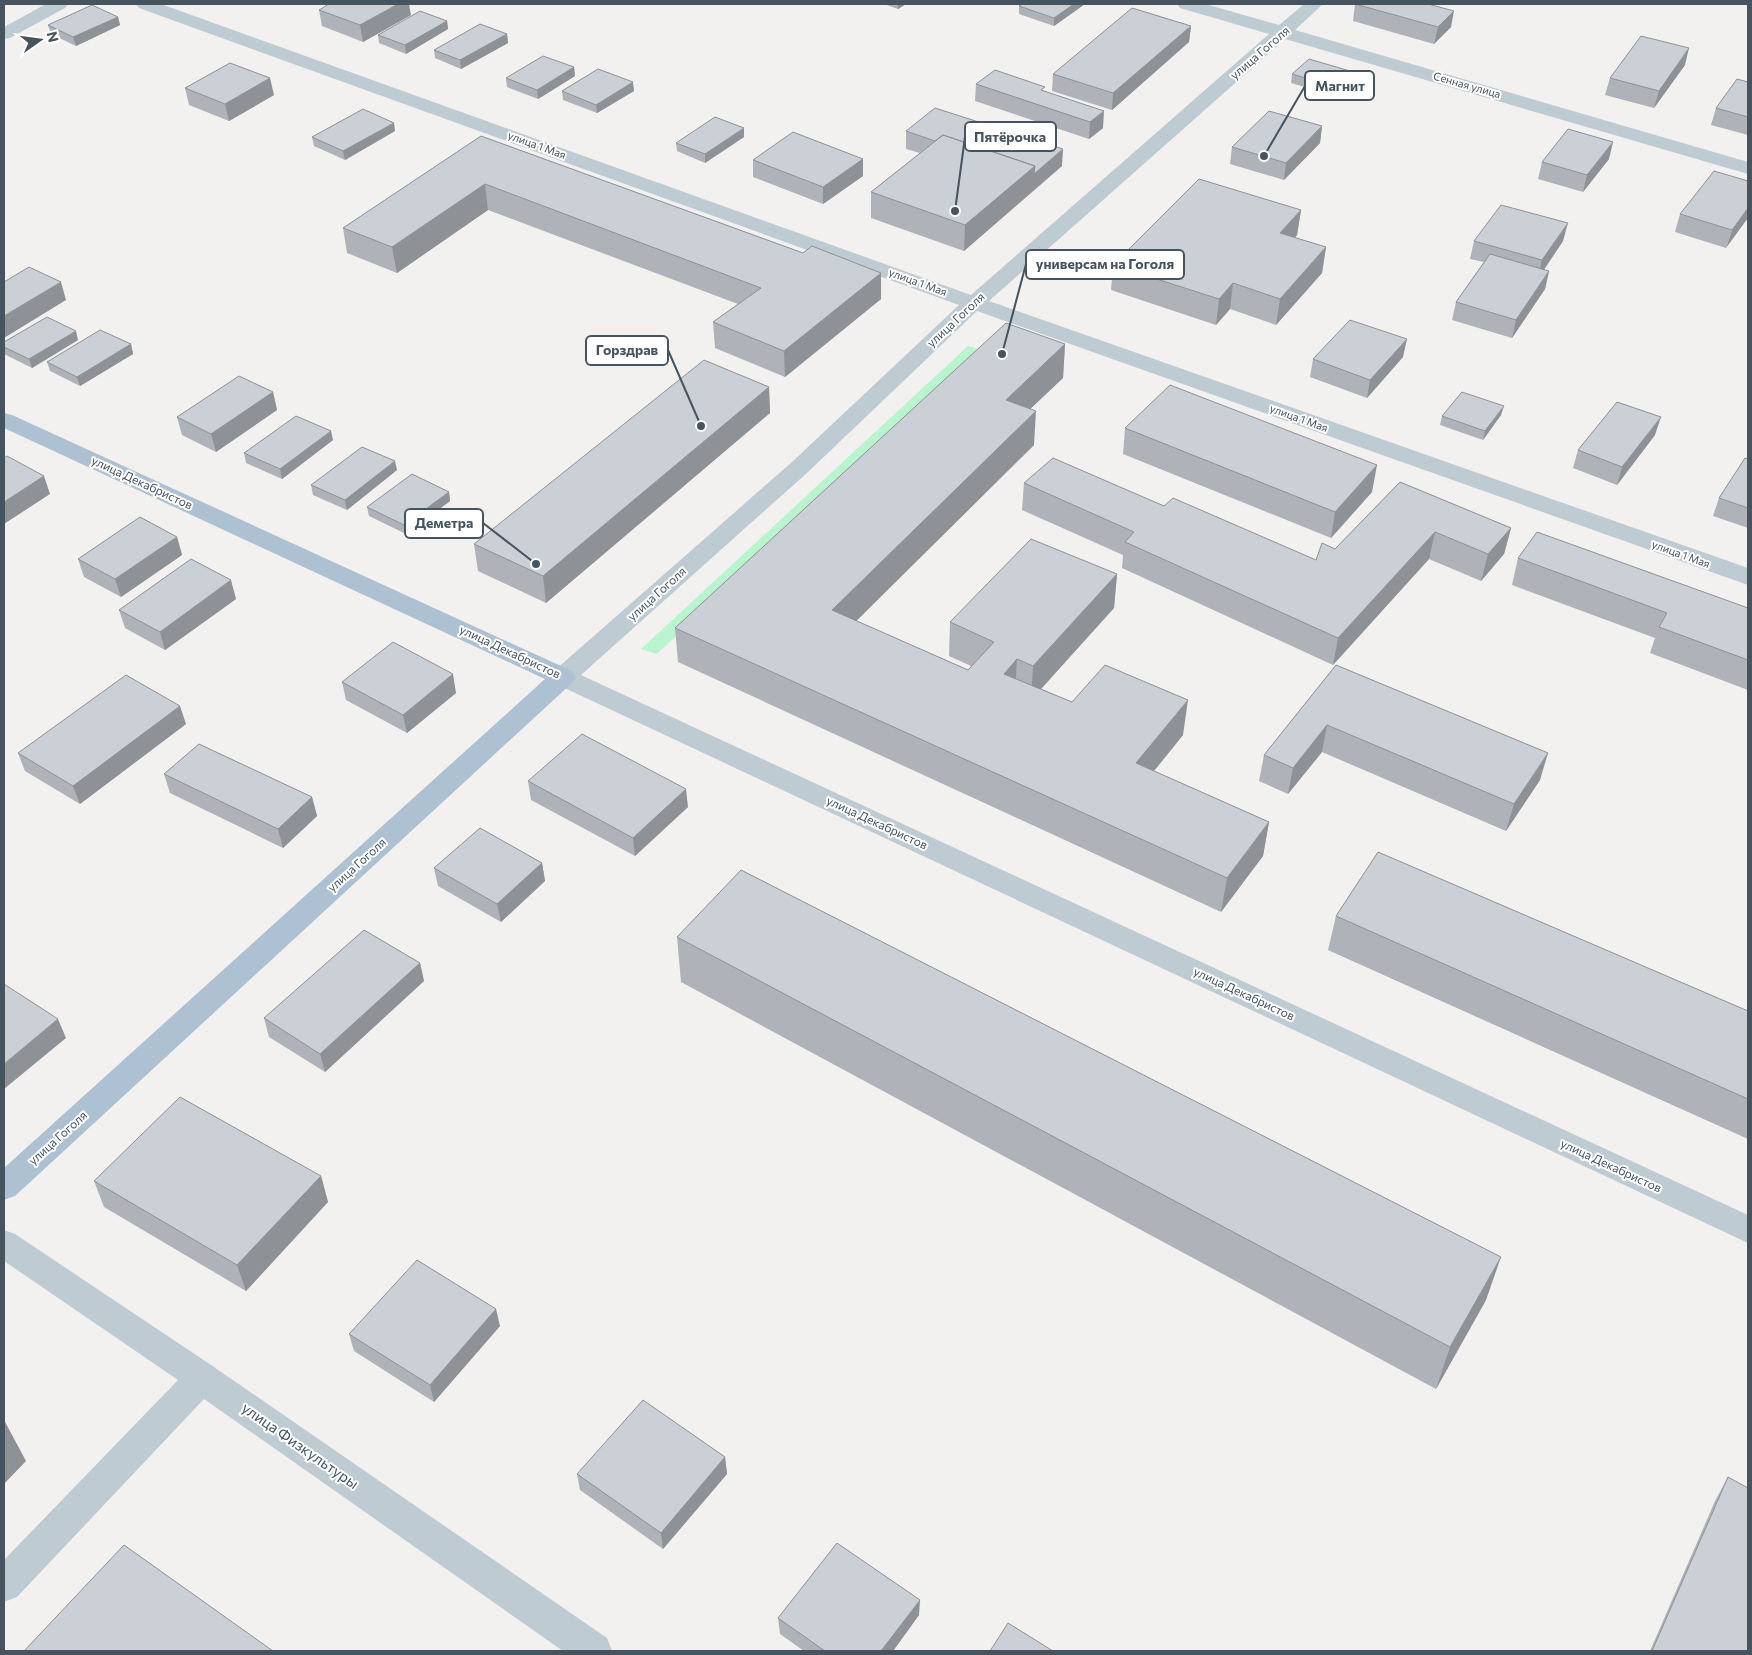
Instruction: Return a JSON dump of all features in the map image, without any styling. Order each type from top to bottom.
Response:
[{"type":"main road","name":"улица Декабристов","points":[[4,420],[563,677]]},
{"type":"main road","name":"улица Гоголя","points":[[4,1187],[563,677]]},
{"type":"street","points":[[4,34],[59,4]]},
{"type":"street","name":"улица 1 Мая","points":[[145,4],[974,303],[1748,578]]},
{"type":"street","name":"Сенная улица","points":[[1186,4],[1748,168]]},
{"type":"street","name":"улица Гоголя","points":[[563,677],[800,467],[974,303],[1314,4]]},
{"type":"street","name":"улица Декабристов","points":[[563,677],[1748,1230]]},
{"type":"street","name":"улица Физкультуры","points":[[4,1244],[202,1378],[594,1651]]},
{"type":"street","points":[[4,1585],[202,1378]]},
{"type":"green space","points":[[968,346],[982,350],[657,654],[641,649]]},
{"type":"building","points":[[329,4],[398,4],[360,25],[319,10]]},
{"type":"building","points":[[1022,4],[1074,4],[1054,18],[1019,6]]},
{"type":"building","points":[[1355,4],[1428,4],[1454,11],[1438,27]]},
{"type":"building","points":[[92,5],[118,17],[73,37],[48,25]]},
{"type":"building","points":[[1132,8],[1191,26],[1113,93],[1053,74]]},
{"type":"building","points":[[420,11],[447,21],[405,45],[378,35]]},
{"type":"building","points":[[480,24],[507,34],[460,60],[434,50]]},
{"type":"building","points":[[1641,36],[1689,48],[1659,91],[1610,78]]},
{"type":"building","points":[[543,56],[574,67],[537,90],[506,78]]},
{"type":"building","points":[[1309,59],[1350,71],[1334,87],[1292,74]]},
{"type":"building","points":[[230,63],[270,78],[225,104],[185,88]]},
{"type":"building","points":[[598,69],[633,82],[596,105],[562,91]]},
{"type":"building","points":[[995,70],[1045,87],[1041,90],[1104,111],[1090,122],[976,84]]},
{"type":"building","points":[[1737,79],[1748,82],[1748,117],[1716,108]]},
{"type":"building","points":[[935,108],[1063,149],[1034,174],[1035,166],[943,135],[935,141],[906,131]]},
{"type":"building","points":[[363,109],[394,123],[343,151],[312,137]]},
{"type":"building","points":[[1269,111],[1322,126],[1286,163],[1232,147]]},
{"type":"building","points":[[715,117],[744,128],[705,154],[676,143]]},
{"type":"building","points":[[1568,129],[1613,142],[1587,175],[1542,162]]},
{"type":"building","points":[[793,132],[863,159],[823,187],[753,160]]},
{"type":"building","points":[[943,135],[1035,166],[965,225],[871,192]]},
{"type":"building","points":[[481,136],[803,253],[812,246],[881,273],[784,351],[713,322],[761,288],[485,184],[392,247],[343,228]]},
{"type":"building","points":[[1714,171],[1748,181],[1748,208],[1732,230],[1680,214]]},
{"type":"building","points":[[1199,179],[1301,210],[1280,233],[1326,247],[1280,299],[1233,283],[1219,299],[1113,265]]},
{"type":"building","points":[[1501,205],[1568,223],[1542,260],[1474,241]]},
{"type":"building","points":[[1490,254],[1549,271],[1516,320],[1456,302]]},
{"type":"building","points":[[29,267],[61,282],[4,316],[4,282]]},
{"type":"building","points":[[47,317],[76,331],[29,359],[4,347],[4,342]]},
{"type":"building","points":[[1350,320],[1407,339],[1370,380],[1313,359]]},
{"type":"building","points":[[1006,323],[1065,344],[1006,400],[1036,411],[832,610],[968,670],[994,642],[950,622],[1031,539],[1117,574],[1033,666],[1017,659],[1004,674],[1072,702],[1105,665],[1188,700],[1136,763],[1269,822],[1227,878],[675,628]]},
{"type":"building","points":[[100,330],[131,344],[77,377],[47,362]]},
{"type":"building","points":[[704,360],[769,387],[543,576],[474,544]]},
{"type":"building","points":[[239,376],[273,392],[211,434],[177,417]]},
{"type":"building","points":[[1170,385],[1377,465],[1335,512],[1125,428]]},
{"type":"building","points":[[1462,392],[1504,406],[1485,431],[1442,416]]},
{"type":"building","points":[[1617,402],[1661,417],[1622,467],[1578,450]]},
{"type":"building","points":[[296,416],[331,431],[280,469],[244,453]]},
{"type":"building","points":[[362,447],[395,461],[345,500],[311,485]]},
{"type":"building","points":[[7,456],[44,476],[4,502],[4,458]]},
{"type":"building","points":[[1053,458],[1164,506],[1173,498],[1316,560],[1322,543],[1335,549],[1400,482],[1511,528],[1488,554],[1435,532],[1338,638],[1125,542],[1134,532],[1024,483]]},
{"type":"building","points":[[1745,458],[1748,459],[1748,508],[1719,498]]},
{"type":"building","points":[[412,474],[449,492],[404,525],[367,507]]},
{"type":"building","points":[[140,517],[177,537],[115,579],[78,559]]},
{"type":"building","points":[[1537,532],[1748,608],[1748,660],[1659,627],[1667,613],[1518,558]]},
{"type":"building","points":[[191,559],[231,580],[160,632],[119,610]]},
{"type":"building","points":[[393,642],[453,674],[403,715],[342,682]]},
{"type":"building","points":[[1336,665],[1548,753],[1514,804],[1327,725],[1293,768],[1264,755]]},
{"type":"building","points":[[126,675],[180,706],[73,786],[18,753]]},
{"type":"building","points":[[582,734],[686,789],[633,838],[528,781]]},
{"type":"building","points":[[199,744],[312,797],[278,829],[164,774]]},
{"type":"building","points":[[480,828],[542,863],[497,904],[434,868]]},
{"type":"building","points":[[1378,852],[1748,1011],[1748,1099],[1336,916]]},
{"type":"building","points":[[741,870],[1501,1257],[1450,1347],[677,937]]},
{"type":"building","points":[[364,930],[420,963],[320,1054],[264,1018]]},
{"type":"building","points":[[4,984],[58,1019],[4,1064]]},
{"type":"building","points":[[180,1097],[321,1176],[237,1265],[94,1181]]},
{"type":"building","points":[[417,1260],[496,1309],[430,1385],[349,1334]]},
{"type":"building","points":[[643,1400],[725,1457],[661,1533],[577,1474]]},
{"type":"building","points":[[1728,1477],[1748,1488],[1748,1651],[1652,1651]]},
{"type":"building","points":[[837,1543],[920,1600],[881,1651],[825,1651],[778,1618]]},
{"type":"building","points":[[124,1545],[273,1651],[24,1651]]},
{"type":"building","points":[[1008,1623],[1053,1651],[990,1651]]},
{"type":"place","name":"Магнит","points":[[1264,156]]},
{"type":"place","name":"Пятёрочка","points":[[955,211]]},
{"type":"place","name":"универсам на Гоголя","points":[[1002,354]]},
{"type":"place","name":"Горздрав","points":[[701,426]]},
{"type":"place","name":"Деметра","points":[[536,564]]}]
